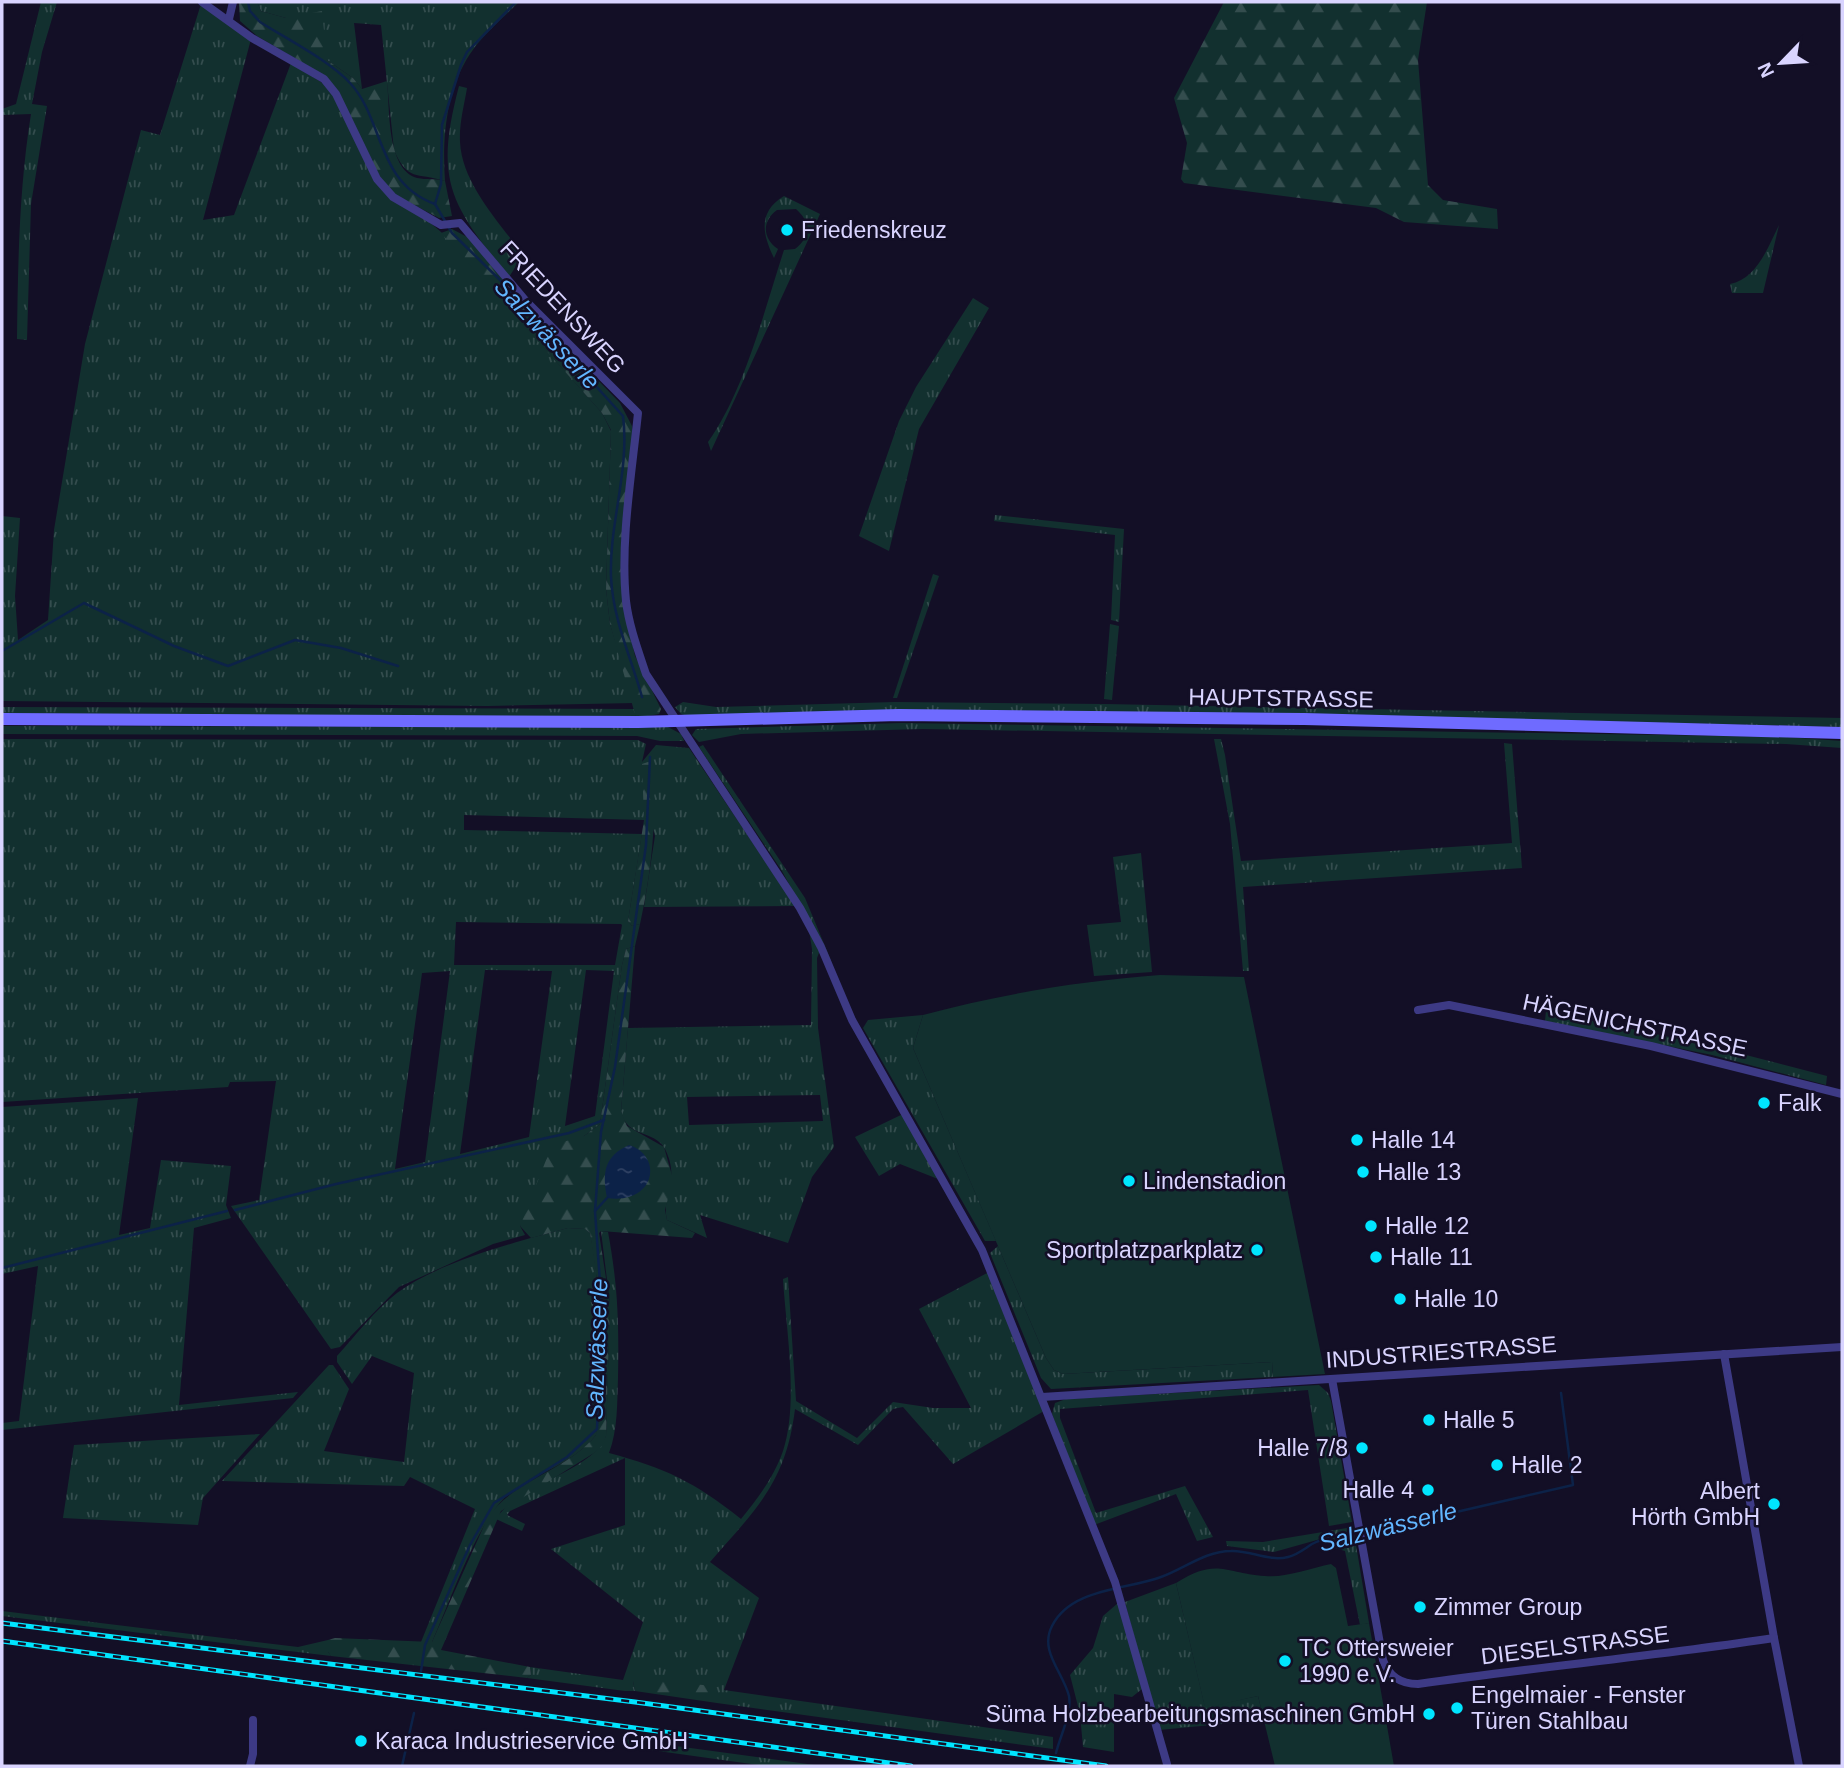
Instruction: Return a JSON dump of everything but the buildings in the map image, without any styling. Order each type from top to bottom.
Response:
[{"type":"street","name":"FRIEDENSWEG","points":[[202,2],[253,38],[324,79],[336,94],[377,179],[393,197],[442,225],[460,223],[526,301],[638,413],[626,558],[626,600],[646,674],[779,874],[816,937],[852,1020],[982,1251],[1115,1583],[1167,1765]]},
{"type":"street","points":[[229,19],[233,2]]},
{"type":"street","name":"HAUPTSTRASSE","points":[[2,719],[678,722],[900,715],[1304,719],[1842,733]]},
{"type":"street","name":"HÄGENICHSTRASSE","points":[[1418,1010],[1449,1005],[1651,1046],[1842,1094]]},
{"type":"street","name":"INDUSTRIESTRASSE","points":[[1042,1397],[1842,1347]]},
{"type":"street","points":[[1724,1354],[1799,1766]]},
{"type":"street","name":"DIESELSTRASSE","points":[[1332,1379],[1383,1660],[1394,1677],[1406,1683],[1577,1661],[1641,1658],[1774,1638]]},
{"type":"street","points":[[250,1766],[253,1754],[253,1720]]},
{"type":"green space","points":[[41,2],[57,2],[42,52],[32,104],[47,106],[31,204],[27,340],[17,339],[17,311],[22,198],[31,114],[2,115],[2,109],[16,104]]},
{"type":"green space","points":[[239,2],[257,2],[261,11],[286,18],[322,11],[327,60],[353,78],[362,89],[387,81],[392,136],[400,163],[407,172],[417,178],[445,181],[452,216],[439,218],[395,195],[380,177],[327,77],[257,36],[240,21]]},
{"type":"green space","points":[[257,2],[519,2],[487,33],[462,68],[447,115],[445,181],[409,171],[394,150],[381,25],[354,23],[362,89],[353,78],[327,60],[286,18],[261,11]]},
{"type":"green space","points":[[1224,2],[1427,2],[1418,60],[1428,185],[1443,200],[1497,209],[1498,229],[1404,222],[1376,208],[1184,183],[1181,179],[1187,143],[1174,98]]},
{"type":"green space","points":[[201,4],[251,39],[203,220],[234,215],[291,63],[324,84],[334,96],[369,170],[441,232],[602,413],[611,431],[606,589],[610,624],[634,703],[487,706],[2,701],[2,516],[20,518],[15,596],[18,640],[48,620],[54,530],[85,344],[141,130],[160,135]]},
{"type":"green space","points":[[459,86],[467,88],[460,142],[467,173],[484,202],[523,255],[509,277],[473,230],[453,190],[448,169],[448,146]]},
{"type":"green space","points":[[784,196],[820,214],[711,451],[708,442],[733,399],[743,374],[784,250],[795,249],[806,234],[804,219],[796,209],[777,210],[769,219],[766,230],[769,240],[778,249],[774,258],[765,232],[766,216]]},
{"type":"green space","points":[[1779,225],[1763,293],[1732,293],[1730,284],[1748,276],[1754,269]]},
{"type":"green space","points":[[452,229],[469,238],[532,312],[620,403],[632,426],[623,603],[635,656],[661,709],[659,714],[636,718],[610,624],[606,589],[611,430],[602,413],[441,233]]},
{"type":"green space","points":[[973,298],[989,308],[919,429],[889,551],[859,536],[899,421],[916,387]]},
{"type":"green space","points":[[995,515],[1124,529],[1119,622],[1111,620],[1115,535],[994,521]]},
{"type":"green space","points":[[933,574],[939,576],[897,698],[893,698]]},
{"type":"green space","points":[[1110,624],[1119,626],[1112,700],[1104,699]]},
{"type":"green space","points":[[683,702],[716,707],[895,702],[1104,704],[1842,718],[1842,727],[1310,715],[688,716],[681,714],[675,707]]},
{"type":"green space","points":[[2,707],[635,709],[636,718],[2,714]]},
{"type":"green space","points":[[902,723],[1786,737],[1842,741],[1842,748],[1786,744],[923,729],[741,734],[699,742],[692,735],[696,729]]},
{"type":"green space","points":[[2,726],[668,727],[681,734],[684,741],[660,741],[637,736],[2,734]]},
{"type":"green space","points":[[2,739],[638,740],[646,744],[642,762],[656,745],[689,748],[795,906],[644,907],[655,836],[645,798],[644,820],[464,815],[464,830],[642,834],[628,921],[632,926],[640,924],[635,946],[626,949],[622,965],[600,1124],[584,1136],[520,1226],[525,1235],[493,1244],[399,1287],[340,1347],[331,1349],[231,1206],[259,1200],[276,1081],[230,1082],[228,1087],[2,1102]],"holes":[[[456,922],[622,925],[615,965],[454,965]],[[485,970],[552,971],[529,1137],[460,1154]],[[586,970],[614,971],[595,1116],[565,1126]],[[450,971],[425,1162],[395,1169],[422,973]]]},
{"type":"green space","points":[[1214,739],[1221,739],[1225,755],[1241,861],[1512,843],[1504,743],[1512,744],[1522,868],[1243,887],[1249,971],[1243,971],[1230,824]]},
{"type":"green space","points":[[703,745],[805,898],[832,963],[782,871],[699,747]]},
{"type":"green space","points":[[651,761],[654,823],[648,883],[640,924],[632,926],[628,921],[644,820],[642,764]]},
{"type":"green space","points":[[1141,853],[1152,972],[1094,976],[1087,925],[1121,922],[1113,857]]},
{"type":"green space","points":[[809,930],[820,950],[817,958],[818,1028],[834,1147],[812,1177],[788,1243],[700,1215],[707,1238],[667,1220],[666,1202],[671,1170],[665,1149],[624,1120],[621,1111],[628,1028],[811,1025],[812,949]],"holes":[[[820,1095],[823,1121],[689,1125],[687,1097]]]},
{"type":"green space","points":[[635,946],[621,1111],[627,1126],[664,1147],[673,1179],[665,1210],[667,1220],[695,1233],[692,1238],[601,1231],[599,1233],[610,1304],[606,1436],[603,1445],[501,1511],[441,1650],[530,1667],[531,1675],[527,1678],[331,1656],[328,1652],[328,1640],[335,1638],[432,1642],[487,1519],[498,1505],[584,1448],[596,1435],[601,1307],[590,1233],[585,1229],[568,1228],[531,1238],[520,1226],[552,1145],[584,1136],[600,1124],[622,965],[626,949]]},
{"type":"green space","name":"Lindenstadion","points":[[1160,975],[1244,977],[1325,1374],[1273,1377],[1272,1362],[1063,1374],[1054,1370],[1046,1358],[913,1048],[923,1015],[1041,989]]},
{"type":"green space","points":[[1546,1011],[1703,1044],[1827,1076],[1826,1085],[1712,1055],[1545,1021]]},
{"type":"green space","points":[[923,1015],[913,1048],[996,1241],[985,1241],[863,1028],[868,1020]]},
{"type":"green space","points":[[138,1098],[119,1235],[150,1228],[161,1160],[231,1166],[226,1205],[231,1218],[194,1228],[179,1405],[298,1392],[293,1398],[2,1430],[2,1423],[19,1421],[38,1266],[2,1274],[2,1107]]},
{"type":"green space","points":[[901,1115],[938,1179],[900,1164],[879,1176],[855,1137]]},
{"type":"green space","points":[[568,1228],[585,1229],[590,1233],[594,1259],[599,1334],[596,1435],[566,1461],[510,1493],[498,1505],[476,1541],[432,1642],[421,1642],[475,1509],[410,1477],[404,1486],[222,1481],[329,1365],[333,1365],[349,1389],[324,1451],[404,1462],[414,1373],[372,1356],[352,1384],[337,1362],[337,1356],[381,1307],[415,1282],[457,1262]]},
{"type":"green space","points":[[601,1231],[608,1232],[618,1322],[617,1416],[609,1453],[647,1464],[679,1478],[709,1495],[741,1519],[775,1470],[788,1432],[791,1389],[783,1279],[788,1277],[796,1401],[857,1438],[893,1402],[933,1408],[971,1408],[919,1309],[989,1272],[1044,1411],[953,1464],[903,1407],[893,1409],[858,1445],[795,1409],[791,1435],[776,1476],[755,1510],[710,1562],[759,1598],[724,1690],[1053,1737],[1053,1749],[717,1703],[717,1693],[633,1681],[635,1691],[625,1691],[527,1678],[531,1675],[530,1667],[623,1680],[643,1622],[551,1549],[625,1525],[625,1458],[510,1511],[507,1515],[525,1524],[522,1531],[496,1519],[521,1496],[586,1459],[606,1436],[610,1304]]},
{"type":"green space","points":[[998,1246],[1046,1358],[1054,1370],[1063,1374],[1272,1362],[1273,1377],[1051,1389],[1041,1378],[990,1253]]},
{"type":"green space","points":[[1319,1385],[1328,1393],[1331,1401],[1352,1522],[1329,1526],[1308,1390],[1060,1409],[1060,1418],[1096,1513],[1185,1486],[1213,1537],[1197,1541],[1176,1494],[1094,1525],[1052,1414],[1055,1403],[1066,1399]]},
{"type":"green space","points":[[260,1434],[203,1498],[198,1525],[63,1518],[74,1445]]},
{"type":"green space","points":[[1353,1527],[1369,1623],[1360,1625],[1345,1551],[1331,1547],[1324,1538],[1274,1552],[1227,1546],[1226,1541],[1263,1542]]},
{"type":"green space","name":"TC Ottersweier 1990 e.V.","points":[[1331,1564],[1336,1568],[1348,1626],[1369,1623],[1394,1766],[1275,1766],[1258,1696],[1205,1708],[1176,1583],[1190,1575],[1211,1569],[1273,1576]]},
{"type":"green space","points":[[1176,1583],[1205,1707],[1258,1696],[1264,1720],[1159,1730],[1125,1602]]},
{"type":"green space","points":[[1118,1603],[1142,1689],[1132,1697],[1114,1694],[1114,1752],[1083,1747],[1080,1714],[1070,1675],[1093,1648],[1103,1616]]},
{"type":"green space","points":[[2,1611],[298,1647],[328,1640],[328,1652],[331,1656],[2,1616]]},
{"type":"green space","points":[[638,1678],[712,1686],[717,1693],[717,1703],[635,1691],[633,1681]]},
{"type":"green space","points":[[624,1739],[822,1766],[765,1766],[622,1746]]},
{"type":"water","points":[[629,1145],[647,1159],[649,1178],[636,1194],[623,1198],[607,1198],[607,1166],[614,1154]]},
{"type":"waterway","points":[[248,2],[250,11],[260,22],[319,58],[350,83],[369,114],[391,166],[416,194],[435,204]]},
{"type":"waterway","name":"Salzwässerle","points":[[516,2],[467,52],[461,65],[442,125],[441,184],[435,204],[452,233],[499,279],[623,416],[624,456],[611,557],[612,593],[642,697]]},
{"type":"waterway","points":[[2,651],[84,603],[174,646],[228,666],[295,640],[341,648],[398,666]]},
{"type":"waterway","name":"Salzwässerle","points":[[421,1671],[425,1645],[470,1545],[494,1503],[567,1457],[597,1429],[602,1312],[595,1211],[601,1132],[615,1067],[646,845],[650,757]]},
{"type":"waterway","name":"Salzwässerle","points":[[235,1210],[336,1184],[569,1133],[604,1120]]},
{"type":"waterway","name":"Salzwässerle","points":[[595,1211],[607,1198]]},
{"type":"waterway","name":"Salzwässerle","points":[[2,1268],[227,1211]]},
{"type":"waterway","name":"Salzwässerle","points":[[1056,1753],[1067,1717],[1069,1696],[1048,1644],[1052,1626],[1072,1604],[1100,1592],[1170,1574],[1212,1554],[1238,1551],[1274,1558],[1288,1557],[1334,1536],[1374,1531],[1573,1485],[1561,1393]]},
{"type":"waterway","name":"Salzwässerle","points":[[402,1766],[414,1713]]},
{"type":"railway","points":[[2,1623],[635,1702],[1106,1766]]},
{"type":"railway","points":[[2,1641],[911,1766]]},
{"type":"place","name":"Friedenskreuz","points":[[787,230]]},
{"type":"place","name":"Falk","points":[[1764,1103]]},
{"type":"place","name":"Halle 14","points":[[1357,1140]]},
{"type":"place","name":"Halle 13","points":[[1363,1172]]},
{"type":"place","name":"Lindenstadion","points":[[1129,1181]]},
{"type":"place","name":"Halle 12","points":[[1371,1226]]},
{"type":"place","name":"Sportplatzparkplatz","points":[[1257,1250]]},
{"type":"place","name":"Halle 11","points":[[1376,1257]]},
{"type":"place","name":"Halle 10","points":[[1400,1299]]},
{"type":"place","name":"Halle 5","points":[[1429,1420]]},
{"type":"place","name":"Halle 7/8","points":[[1362,1448]]},
{"type":"place","name":"Halle 2","points":[[1497,1465]]},
{"type":"place","name":"Halle 4","points":[[1428,1490]]},
{"type":"place","name":"Albert Hörth GmbH","points":[[1774,1504]]},
{"type":"place","name":"Zimmer Group","points":[[1420,1607]]},
{"type":"place","name":"TC Ottersweier 1990 e.V.","points":[[1285,1661]]},
{"type":"place","name":"Engelmaier - Fenster Türen Stahlbau","points":[[1457,1708]]},
{"type":"place","name":"Süma Holzbearbeitungsmaschinen GmbH","points":[[1429,1714]]},
{"type":"place","name":"Karaca Industrieservice GmbH","points":[[361,1741]]}]
